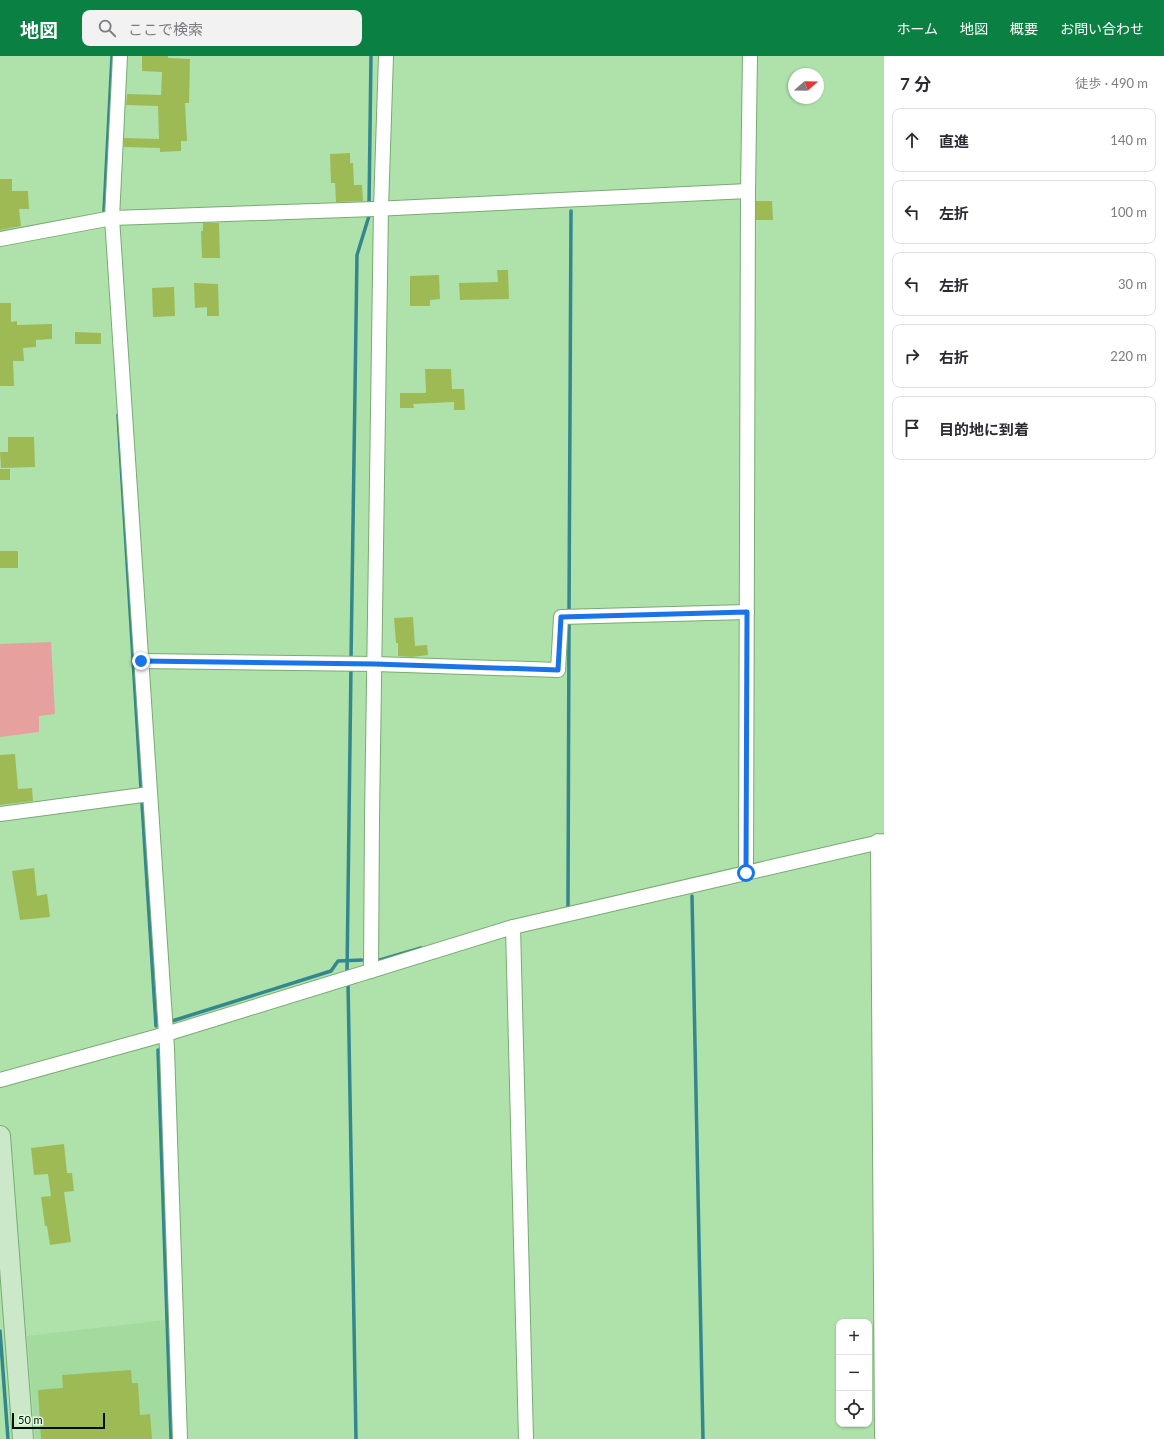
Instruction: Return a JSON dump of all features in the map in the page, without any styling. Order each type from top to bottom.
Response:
[{"type":"street","points":[[120,56],[112,218],[166,1034],[180,1439]]},
{"type":"street","points":[[371,971],[375,664],[373,209],[386,56]]},
{"type":"street","points":[[746,873],[748,191],[750,56]]},
{"type":"street","points":[[0,239],[112,218],[373,209],[748,191]]},
{"type":"street","points":[[141,661],[375,664],[558,670],[561,617],[747,612]]},
{"type":"street","points":[[0,814],[150,794]]},
{"type":"street","points":[[0,1080],[166,1034],[513,927],[881,841],[882,1437]]},
{"type":"street","points":[[513,927],[526,1439]]},
{"type":"street","points":[[0,1136],[23,1439]]},
{"type":"shaded area","points":[[51,642],[55,714],[39,716],[39,732],[0,737],[0,644]]},
{"type":"shaded area","points":[[165,1320],[169,1439],[35,1439],[27,1336]]},
{"type":"building","points":[[142,56],[168,56],[168,58],[190,59],[189,103],[185,103],[187,141],[181,141],[181,151],[160,152],[160,148],[124,147],[124,138],[159,139],[158,106],[126,105],[127,94],[161,95],[162,72],[142,71]]},
{"type":"building","points":[[350,153],[350,163],[353,163],[354,185],[362,185],[363,201],[336,202],[335,183],[331,183],[330,154]]},
{"type":"building","points":[[0,179],[12,179],[12,191],[28,191],[29,209],[19,209],[21,226],[0,230]]},
{"type":"building","points":[[756,201],[772,201],[773,220],[756,220]]},
{"type":"building","points":[[203,223],[219,223],[220,258],[202,258],[201,231],[203,231]]},
{"type":"building","points":[[497,270],[508,270],[509,299],[460,300],[459,283],[498,282]]},
{"type":"building","points":[[439,275],[440,299],[430,300],[430,306],[410,306],[410,276]]},
{"type":"building","points":[[194,283],[218,284],[219,316],[207,316],[207,307],[195,308]]},
{"type":"building","points":[[174,287],[175,316],[153,317],[152,288]]},
{"type":"building","points":[[0,303],[11,303],[11,322],[17,321],[17,325],[52,324],[52,339],[36,340],[36,347],[23,348],[24,361],[13,361],[14,386],[0,386]]},
{"type":"building","points":[[75,332],[101,333],[101,344],[75,344]]},
{"type":"building","points":[[425,369],[451,369],[452,389],[464,389],[465,410],[454,410],[454,402],[413,404],[414,408],[400,408],[400,393],[426,393]]},
{"type":"building","points":[[8,437],[34,437],[35,467],[1,468],[0,452],[8,452]]},
{"type":"building","points":[[0,469],[10,469],[10,480],[0,480]]},
{"type":"building","points":[[0,551],[18,551],[18,568],[0,568]]},
{"type":"building","points":[[413,617],[415,646],[427,645],[428,655],[412,657],[398,656],[398,643],[396,643],[394,618]]},
{"type":"building","points":[[15,754],[18,789],[32,788],[33,801],[0,805],[0,755]]},
{"type":"building","points":[[34,868],[37,896],[47,894],[50,917],[20,920],[12,871]]},
{"type":"building","points":[[64,1144],[67,1173],[72,1173],[74,1191],[64,1192],[71,1242],[50,1245],[47,1226],[45,1226],[41,1197],[51,1196],[48,1174],[34,1175],[31,1148]]},
{"type":"building","points":[[131,1370],[132,1383],[138,1383],[140,1415],[150,1414],[152,1439],[41,1439],[38,1390],[63,1388],[62,1375]]},
{"type":"waterway","points":[[104,211],[112,56]]},
{"type":"waterway","points":[[369,206],[371,56]]},
{"type":"waterway","points":[[569,614],[571,211]]},
{"type":"waterway","points":[[351,660],[357,255],[369,212]]},
{"type":"waterway","points":[[118,415],[141,789]]},
{"type":"waterway","points":[[564,909],[568,908],[569,620]]},
{"type":"waterway","points":[[347,974],[351,666]]},
{"type":"waterway","points":[[142,803],[156,1026]]},
{"type":"waterway","points":[[692,896],[703,1439]]},
{"type":"waterway","points":[[380,960],[421,948]]},
{"type":"waterway","points":[[172,1021],[331,971],[338,961],[362,960]]},
{"type":"waterway","points":[[348,982],[356,1439]]},
{"type":"waterway","points":[[158,1050],[171,1439]]},
{"type":"waterway","points":[[0,1331],[8,1439]]},
{"type":"route","points":[[141,661],[375,664],[558,670],[561,617],[747,612],[746,873]]}]
